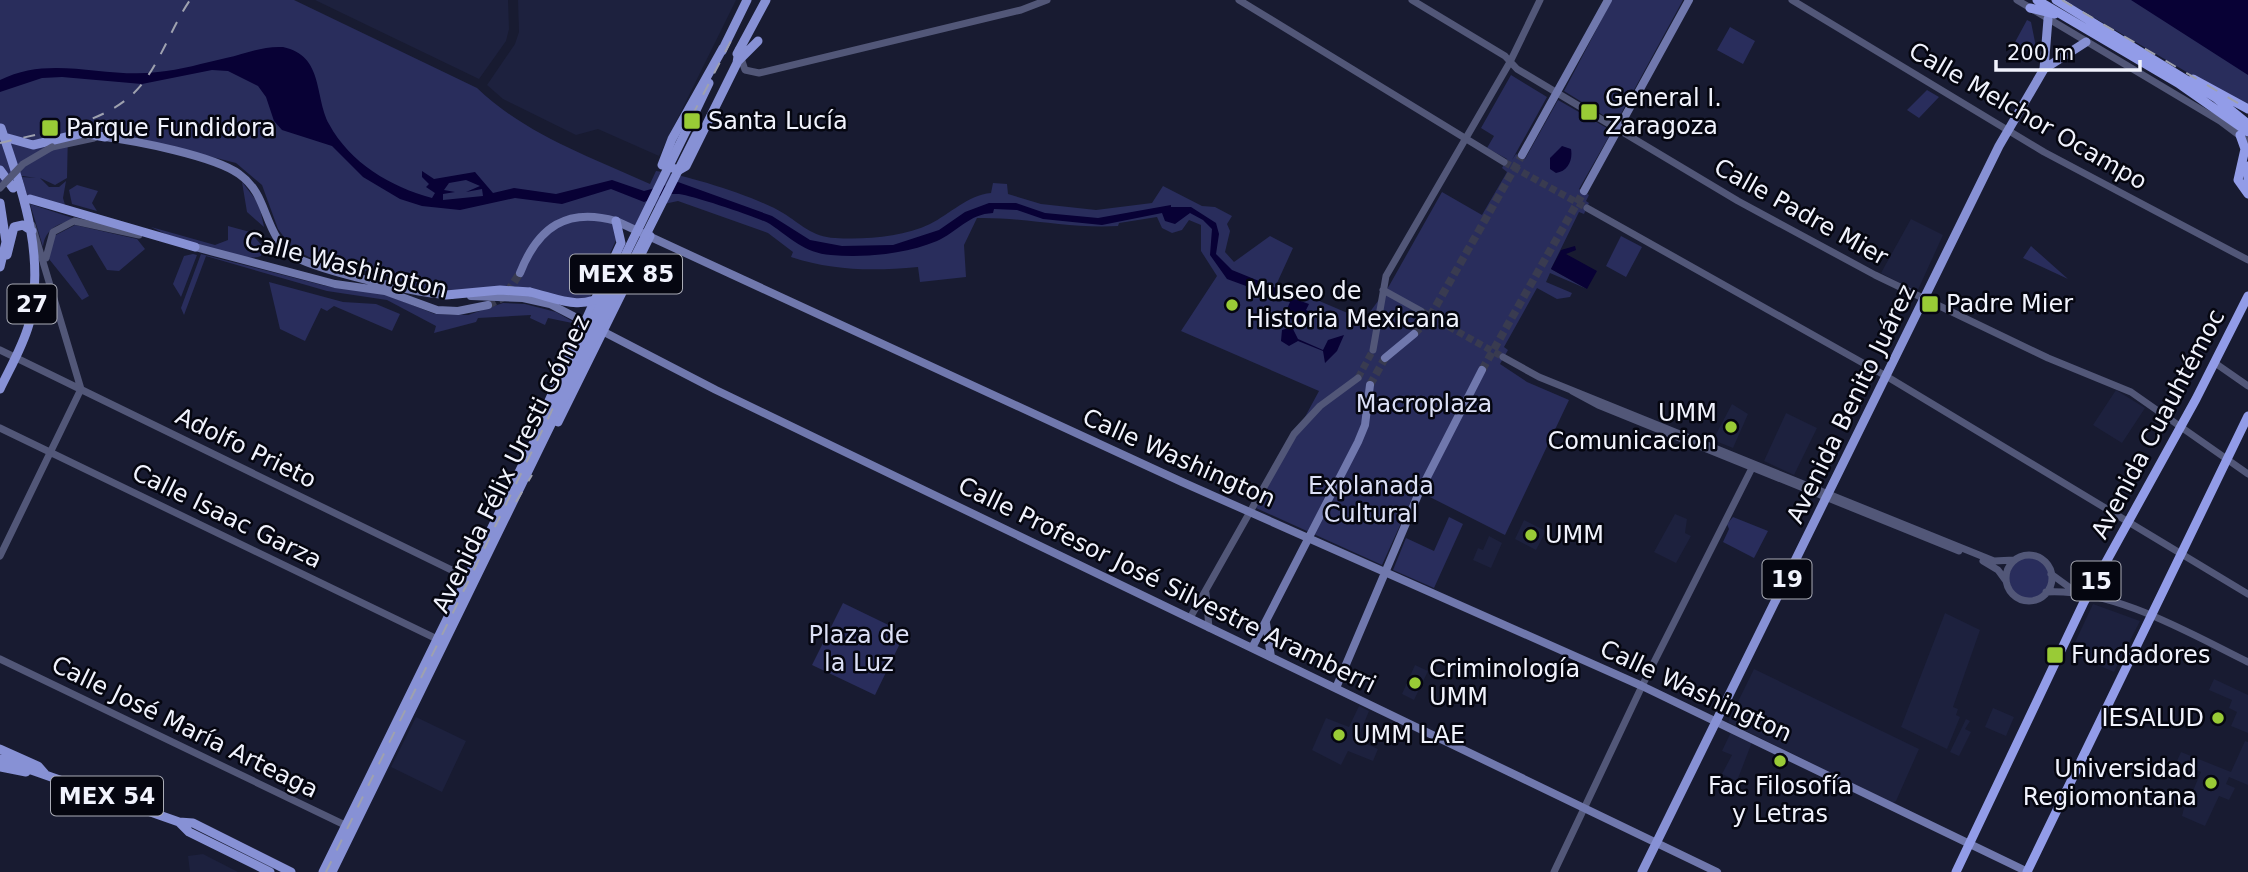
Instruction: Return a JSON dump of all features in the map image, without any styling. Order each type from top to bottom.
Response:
[{"type":"highway","points":[[2037,0],[2143,62]]},
{"type":"highway","points":[[2056,0],[2174,74],[2248,116]]},
{"type":"highway","points":[[2030,8],[2063,16]]},
{"type":"highway","points":[[2096,24],[2143,62],[2244,133],[2245,149],[2238,180],[2248,194]]},
{"type":"highway","points":[[2174,74],[2204,84],[2248,109]]},
{"type":"highway","points":[[2216,99],[2248,124]]},
{"type":"highway","points":[[2248,166],[2248,183]]},
{"type":"highway","name":"Avenida Cuauhtémoc","points":[[1956,872],[2087,596],[2215,363],[2248,296]]},
{"type":"highway","name":"15","points":[[2028,872],[2248,416]]},
{"type":"main road","name":"Avenida Félix Uresti Gómez","points":[[542,435],[554,401],[609,293],[747,0]]},
{"type":"main road","name":"Avenida Félix Uresti Gómez","points":[[323,872],[348,827],[542,435],[557,412],[766,0]]},
{"type":"main road","points":[[1522,155],[1608,0]]},
{"type":"main road","points":[[1584,191],[1689,0]]},
{"type":"main road","name":"Avenida Benito Juárez","points":[[1642,872],[1923,299],[2008,130],[2044,69],[2048,19]]},
{"type":"main road","points":[[722,53],[688,109],[662,164],[679,170],[687,166],[737,58],[758,41]]},
{"type":"main road","name":"Avenida Benito Juárez","points":[[2044,69],[2086,42]]},
{"type":"main road","points":[[3,133],[33,145],[83,133],[106,137],[217,164],[241,175],[259,194],[276,237],[295,257],[296,268],[285,272]]},
{"type":"main road","name":"27","points":[[0,389],[28,327],[36,285],[29,214],[3,133]]},
{"type":"main road","points":[[0,170],[13,188]]},
{"type":"main road","points":[[30,199],[195,247]]},
{"type":"main road","name":"27","points":[[0,203],[6,242],[0,267]]},
{"type":"main road","name":"Calle Washington","points":[[520,273],[532,246],[555,224],[592,216],[616,221],[1250,512],[1642,686],[2028,872]]},
{"type":"main road","points":[[616,221],[621,243],[540,420],[542,435],[555,429],[650,236]]},
{"type":"main road","points":[[0,267],[12,248],[14,227],[23,225],[32,231]]},
{"type":"main road","points":[[621,243],[635,244],[642,253]]},
{"type":"main road","name":"Calle Washington","points":[[195,247],[285,272],[385,291],[448,312],[488,305]]},
{"type":"main road","name":"Calle Profesor José Silvestre Aramberri","points":[[295,257],[316,265],[446,295],[538,301],[1717,872]]},
{"type":"main road","points":[[311,278],[306,271],[316,265]]},
{"type":"main road","points":[[446,295],[500,290],[530,292],[576,304],[592,302],[609,293]]},
{"type":"main road","points":[[1385,358],[1414,334]]},
{"type":"main road","points":[[571,356],[583,357],[587,365]]},
{"type":"main road","points":[[1336,688],[1418,495],[1482,370]]},
{"type":"main road","points":[[1252,648],[1365,425],[1370,385]]},
{"type":"main road","name":"Avenida Félix Uresti Gómez","points":[[332,872],[355,802],[378,766],[437,639],[470,579]]},
{"type":"main road","points":[[1266,623],[1272,657]]},
{"type":"main road","points":[[0,749],[38,766],[46,776]]},
{"type":"main road","name":"MEX 54","points":[[0,759],[179,822],[193,824],[291,872]]},
{"type":"main road","points":[[0,767],[35,772]]},
{"type":"main road","name":"MEX 54","points":[[179,822],[189,832],[270,872]]},
{"type":"street","points":[[737,58],[746,70],[759,73],[1021,10],[1046,0]]},
{"type":"street","points":[[1239,0],[1504,162]]},
{"type":"street","name":"Calle Padre Mier","points":[[1412,0],[1557,94],[1760,214],[1923,299],[2048,358],[2131,392],[2248,474]]},
{"type":"street","points":[[1373,350],[1386,276],[1510,62],[1540,0]]},
{"type":"street","name":"Calle Melchor Ocampo","points":[[1793,0],[2113,191],[2248,260]]},
{"type":"street","points":[[2017,0],[2244,133],[2248,142]]},
{"type":"street","points":[[0,188],[23,164],[52,147],[73,140],[106,137]]},
{"type":"street","points":[[1587,208],[1886,376],[2180,556],[2248,594]]},
{"type":"street","points":[[0,556],[81,389],[29,214]]},
{"type":"street","points":[[45,262],[53,232],[74,221],[195,247]]},
{"type":"street","points":[[1383,290],[1420,311]]},
{"type":"street","name":"Adolfo Prieto","points":[[0,351],[470,579]]},
{"type":"street","points":[[1503,357],[1572,391],[1576,396],[1994,561],[2014,560],[2027,555],[2038,557],[2047,564],[2051,574],[2075,592],[2152,615],[2248,662]]},
{"type":"street","points":[[2215,363],[2248,386]]},
{"type":"street","points":[[1190,618],[1304,421],[1357,378]]},
{"type":"street","name":"Calle Isaac Garza","points":[[0,428],[437,639]]},
{"type":"street","points":[[1554,872],[1642,686],[1753,465]]},
{"type":"street","points":[[1828,495],[1990,565],[2006,581],[2010,591],[2024,600],[2035,600],[2046,592],[2075,592]]},
{"type":"street","points":[[2006,581],[2007,569],[2014,560]]},
{"type":"street","points":[[2046,592],[2051,574]]},
{"type":"street","points":[[1206,592],[1209,628]]},
{"type":"street","name":"Calle José María Arteaga","points":[[0,659],[348,827]]},
{"type":"shaded area","points":[[315,0],[508,0],[509,29],[506,41],[479,79]]},
{"type":"shaded area","points":[[518,0],[736,0],[659,156],[598,129],[576,135],[503,99],[487,85],[515,44],[519,32]]},
{"type":"shaded area","points":[[2131,0],[2248,0],[2248,75]]},
{"type":"shaded area","points":[[275,47],[296,52],[312,68],[329,124],[360,162],[387,180],[432,198],[435,193],[426,187],[429,184],[422,177],[422,171],[434,179],[475,172],[493,193],[514,188],[556,194],[612,180],[644,191],[678,182],[772,216],[810,240],[842,246],[893,245],[939,230],[965,212],[989,203],[1016,203],[1045,213],[1098,218],[1171,205],[1191,207],[1216,223],[1219,234],[1216,254],[1232,270],[1296,296],[1295,299],[1309,304],[1306,310],[1311,312],[1305,325],[1284,316],[1290,302],[1227,279],[1210,255],[1212,229],[1190,213],[1175,224],[1165,221],[1162,213],[1102,225],[1043,219],[1017,210],[994,209],[993,213],[970,220],[937,241],[912,249],[858,256],[821,254],[805,248],[764,221],[679,194],[665,194],[644,202],[611,189],[562,204],[515,198],[460,210],[422,206],[400,199],[363,177],[332,146],[282,130],[274,121],[266,97],[258,86],[228,71],[212,70],[142,84],[62,77],[42,78],[0,92],[0,80],[19,72],[58,68],[118,73],[158,72]],"holes":[[[466,180],[480,186],[466,192],[482,189],[483,196],[443,200],[443,194],[455,192],[444,190],[449,183]]]},
{"type":"shaded area","points":[[1562,146],[1571,149],[1571,157],[1567,167],[1556,173],[1550,169],[1550,158]]},
{"type":"shaded area","points":[[1911,219],[1943,235],[1917,292],[1881,273]]},
{"type":"shaded area","points":[[1575,246],[1576,250],[1566,254],[1597,271],[1587,289],[1551,269],[1561,250]]},
{"type":"shaded area","points":[[1292,327],[1298,339],[1323,350],[1328,340],[1344,335],[1337,351],[1325,363],[1323,351],[1298,341],[1289,346],[1281,341],[1282,330]]},
{"type":"shaded area","points":[[2116,390],[2145,408],[2122,443],[2093,425]]},
{"type":"shaded area","name":"UMM Comunicacion","points":[[1732,404],[1748,414],[1733,448],[1713,440]]},
{"type":"shaded area","points":[[1786,413],[1817,428],[1794,475],[1764,461]]},
{"type":"shaded area","points":[[1675,514],[1687,519],[1685,533],[1691,536],[1676,563],[1654,552]]},
{"type":"shaded area","name":"UMM","points":[[1524,520],[1546,531],[1536,550],[1515,539]]},
{"type":"shaded area","points":[[1489,536],[1502,543],[1491,568],[1473,560],[1478,548],[1483,550]]},
{"type":"shaded area","points":[[2093,604],[2140,621],[2114,672],[2070,653]]},
{"type":"shaded area","points":[[1945,613],[1980,630],[1953,707],[1958,709],[1956,715],[1960,717],[1947,749],[1901,727]]},
{"type":"shaded area","name":"Criminología UMM","points":[[1415,665],[1428,671],[1414,700],[1402,694]]},
{"type":"shaded area","points":[[1754,669],[1919,749],[1896,801],[1893,803],[1728,722]]},
{"type":"shaded area","points":[[2214,679],[2248,695],[2248,733],[2231,726],[2237,712],[2229,708],[2232,700],[2209,690]]},
{"type":"shaded area","name":"UMM LAE","points":[[1359,706],[1369,711],[1357,740],[1378,749],[1373,761],[1348,751],[1341,765],[1312,750],[1326,718],[1349,727]]},
{"type":"shaded area","points":[[1993,708],[2014,717],[2006,736],[1985,727]]},
{"type":"shaded area","points":[[416,717],[466,741],[442,792],[391,767]]},
{"type":"shaded area","points":[[1966,719],[1970,721],[1965,729],[1971,732],[1959,756],[1950,752]]},
{"type":"shaded area","points":[[1731,732],[1752,742],[1737,781],[1722,774],[1732,755],[1722,751]]},
{"type":"shaded area","name":"Universidad Regiomontana","points":[[2245,741],[2248,742],[2248,785],[2229,777],[2226,784],[2235,788],[2229,800],[2219,796],[2205,826],[2182,816],[2184,808],[2160,799],[2164,790],[2189,800],[2201,772],[2177,761],[2181,752],[2231,772]]},
{"type":"shaded area","points":[[203,854],[238,872],[190,872],[188,856]]},
{"type":"green space","points":[[0,0],[294,0],[477,88],[516,119],[604,164],[650,184],[656,171],[721,188],[757,200],[807,229],[827,237],[871,238],[896,235],[919,228],[967,201],[991,193],[993,183],[1007,184],[1008,194],[1041,204],[1096,210],[1152,203],[1163,186],[1202,206],[1215,207],[1232,216],[1227,224],[1230,231],[1225,252],[1234,262],[1270,236],[1293,248],[1277,283],[1364,320],[1389,286],[1442,192],[1482,215],[1507,172],[1502,168],[1507,159],[1487,148],[1494,136],[1481,128],[1511,75],[1547,97],[1512,160],[1516,154],[1525,159],[1558,100],[1612,131],[1579,189],[1589,195],[1586,201],[1589,203],[1584,214],[1579,212],[1551,269],[1587,289],[1550,273],[1546,282],[1572,293],[1570,297],[1557,299],[1537,288],[1504,347],[1508,350],[1500,364],[1527,382],[1569,400],[1505,535],[1416,490],[1382,565],[1256,508],[1319,391],[1181,331],[1217,276],[1201,251],[1201,225],[1189,220],[1182,230],[1172,233],[1162,228],[1157,217],[1119,223],[1118,226],[977,218],[964,245],[966,277],[920,282],[918,267],[854,269],[791,257],[793,252],[768,233],[678,201],[645,208],[635,228],[624,223],[589,299],[583,302],[514,286],[432,292],[384,275],[315,260],[293,249],[278,229],[262,185],[236,163],[110,131],[68,131],[67,178],[55,185],[40,178],[49,187],[59,187],[66,181],[63,198],[65,205],[43,202],[27,195],[22,177],[36,178],[23,176],[0,183]]},
{"type":"green space","points":[[1612,0],[1683,0],[1616,123],[1564,91]]},
{"type":"green space","points":[[2064,0],[2248,0],[2248,108]]},
{"type":"green space","points":[[2027,20],[2031,22],[2038,57],[2014,44]]},
{"type":"green space","points":[[1730,27],[1755,41],[1743,64],[1717,50]]},
{"type":"green space","points":[[1927,90],[1939,97],[1919,118],[1907,110]]},
{"type":"green space","points":[[242,182],[259,204],[264,227],[247,212]]},
{"type":"green space","points":[[77,185],[98,191],[92,203],[97,211],[72,204],[69,190]]},
{"type":"green space","points":[[30,204],[82,221],[62,223],[51,229],[43,247]]},
{"type":"green space","points":[[75,225],[137,239],[145,249],[119,271],[107,270],[92,245],[67,255],[89,296],[82,300],[49,259],[54,236]]},
{"type":"green space","points":[[228,226],[250,232],[264,248],[261,256],[251,258],[223,253],[189,243],[151,227],[215,245],[228,240]]},
{"type":"green space","points":[[1621,236],[1642,247],[1626,277],[1606,266]]},
{"type":"green space","points":[[2031,246],[2068,279],[2023,258]]},
{"type":"green space","points":[[201,254],[326,286],[384,294],[435,314],[468,315],[503,303],[525,304],[556,312],[577,324],[548,318],[545,325],[530,318],[531,315],[478,318],[476,322],[434,333],[436,326],[387,300],[327,291],[206,256],[184,315],[181,308]]},
{"type":"green space","points":[[197,255],[181,297],[173,284],[184,256]]},
{"type":"green space","points":[[269,282],[343,302],[376,304],[400,314],[392,331],[334,306],[327,311],[321,308],[305,341],[280,329]]},
{"type":"green space","points":[[1449,517],[1463,524],[1434,588],[1393,570],[1406,538],[1434,551]]},
{"type":"green space","points":[[1733,517],[1768,531],[1754,558],[1723,542],[1729,529],[1727,524]]},
{"type":"green space","points":[[2030,557],[2045,563],[2051,578],[2045,593],[2030,599],[2015,593],[2009,578],[2015,563]]},
{"type":"green space","name":"Plaza de la Luz","points":[[843,603],[905,633],[875,695],[812,665]]},
{"type":"tunnel","points":[[1414,334],[1428,320],[1522,155]]},
{"type":"tunnel","points":[[1504,162],[1587,208]]},
{"type":"tunnel","points":[[1482,370],[1584,191]]},
{"type":"tunnel","points":[[488,305],[504,297],[520,273]]},
{"type":"tunnel","points":[[1421,311],[1503,357]]},
{"type":"tunnel","points":[[1358,378],[1373,350]]},
{"type":"tunnel","points":[[1370,385],[1385,358]]},
{"type":"railway","points":[[0,143],[79,124],[116,107],[132,95],[145,80],[190,0]]},
{"type":"railway","points":[[2062,0],[2248,109]]},
{"type":"railway","points":[[326,872],[580,353],[677,145],[734,35]]},
{"type":"railway","points":[[516,502],[532,475]]},
{"type":"place","name":"General I. Zaragoza","points":[[1589,112]]},
{"type":"place","name":"Santa Lucía","points":[[692,121]]},
{"type":"place","name":"Parque Fundidora","points":[[50,128]]},
{"type":"place","name":"Padre Mier","points":[[1930,304]]},
{"type":"place","name":"Museo de Historia Mexicana","points":[[1232,305]]},
{"type":"place","name":"UMM Comunicacion","points":[[1731,427]]},
{"type":"place","name":"UMM","points":[[1531,535]]},
{"type":"place","name":"Fundadores","points":[[2055,655]]},
{"type":"place","name":"Criminología UMM","points":[[1415,683]]},
{"type":"place","name":"IESALUD","points":[[2218,718]]},
{"type":"place","name":"UMM LAE","points":[[1339,735]]},
{"type":"place","name":"Fac Filosofía y Letras","points":[[1780,761]]},
{"type":"place","name":"Universidad Regiomontana","points":[[2211,783]]},
{"type":"park label","name":"Macroplaza","points":[[1424,404]]},
{"type":"park label","name":"Explanada Cultural","points":[[1371,500]]}]
